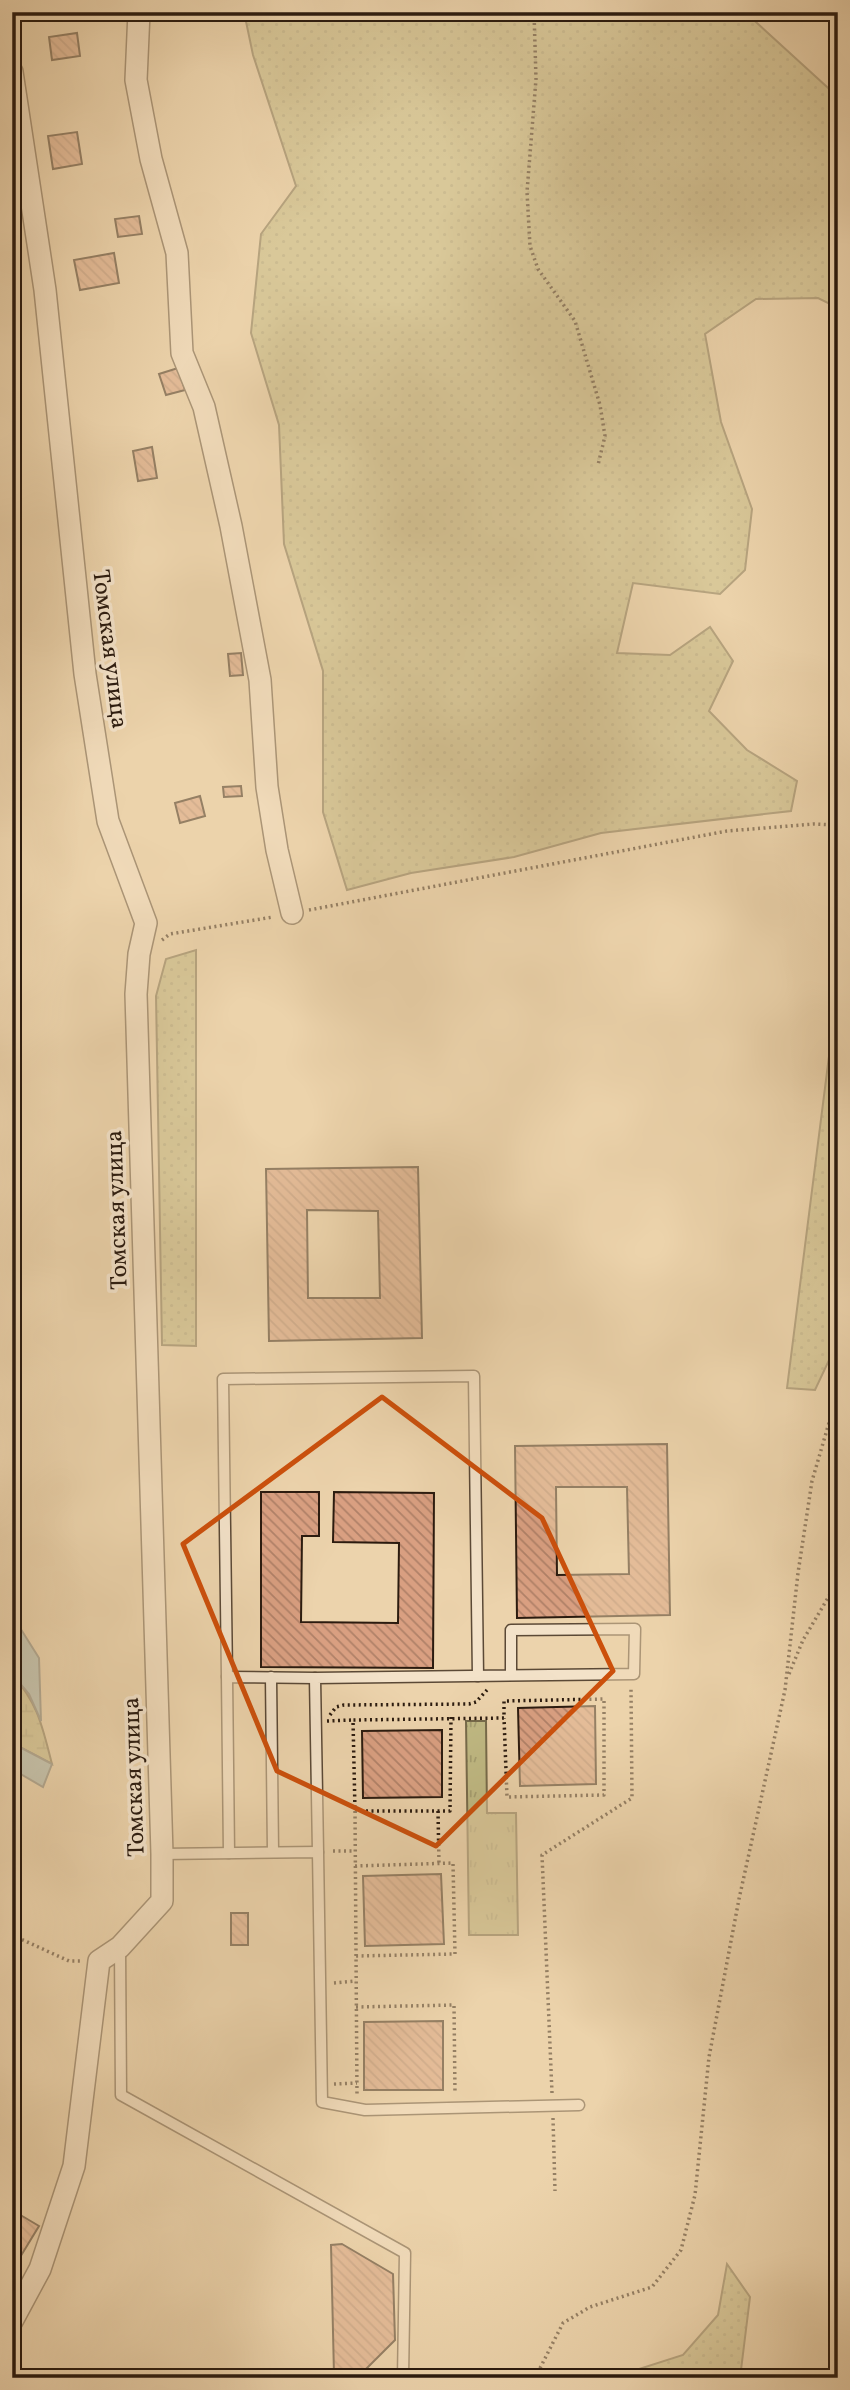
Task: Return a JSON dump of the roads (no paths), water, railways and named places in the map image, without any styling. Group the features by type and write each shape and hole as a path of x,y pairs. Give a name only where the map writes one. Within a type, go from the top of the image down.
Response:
{"street":[{"path":"139,12 136,80 151,159 177,253 182,353 204,407 231,526 260,680 267,787 277,850 292,914"},
{"name":"Томская улица","path":"12,72 45,290 85,674 108,821 146,923 139,954 136,994 162,1854 162,1901 120,1947 99,1961 74,2166 40,2269 12,2321"}],"lane":[{"path":"229,1853 223,1379 474,1376 478,1676"},
{"path":"227,1677 315,1678 634,1674 635,1629 511,1630 511,1675"},
{"path":"271,1677 273,1852"},
{"path":"315,1678 322,2102 365,2110 579,2105"},
{"path":"162,1854 318,1852"},
{"path":"120,1947 121,2095 404,2253 403,2378"}],"water":[{"path":"12,1615 39,1658 41,1721 29,1694 12,1674"},
{"path":"12,1743 52,1764 43,1787 12,1769"}]}
